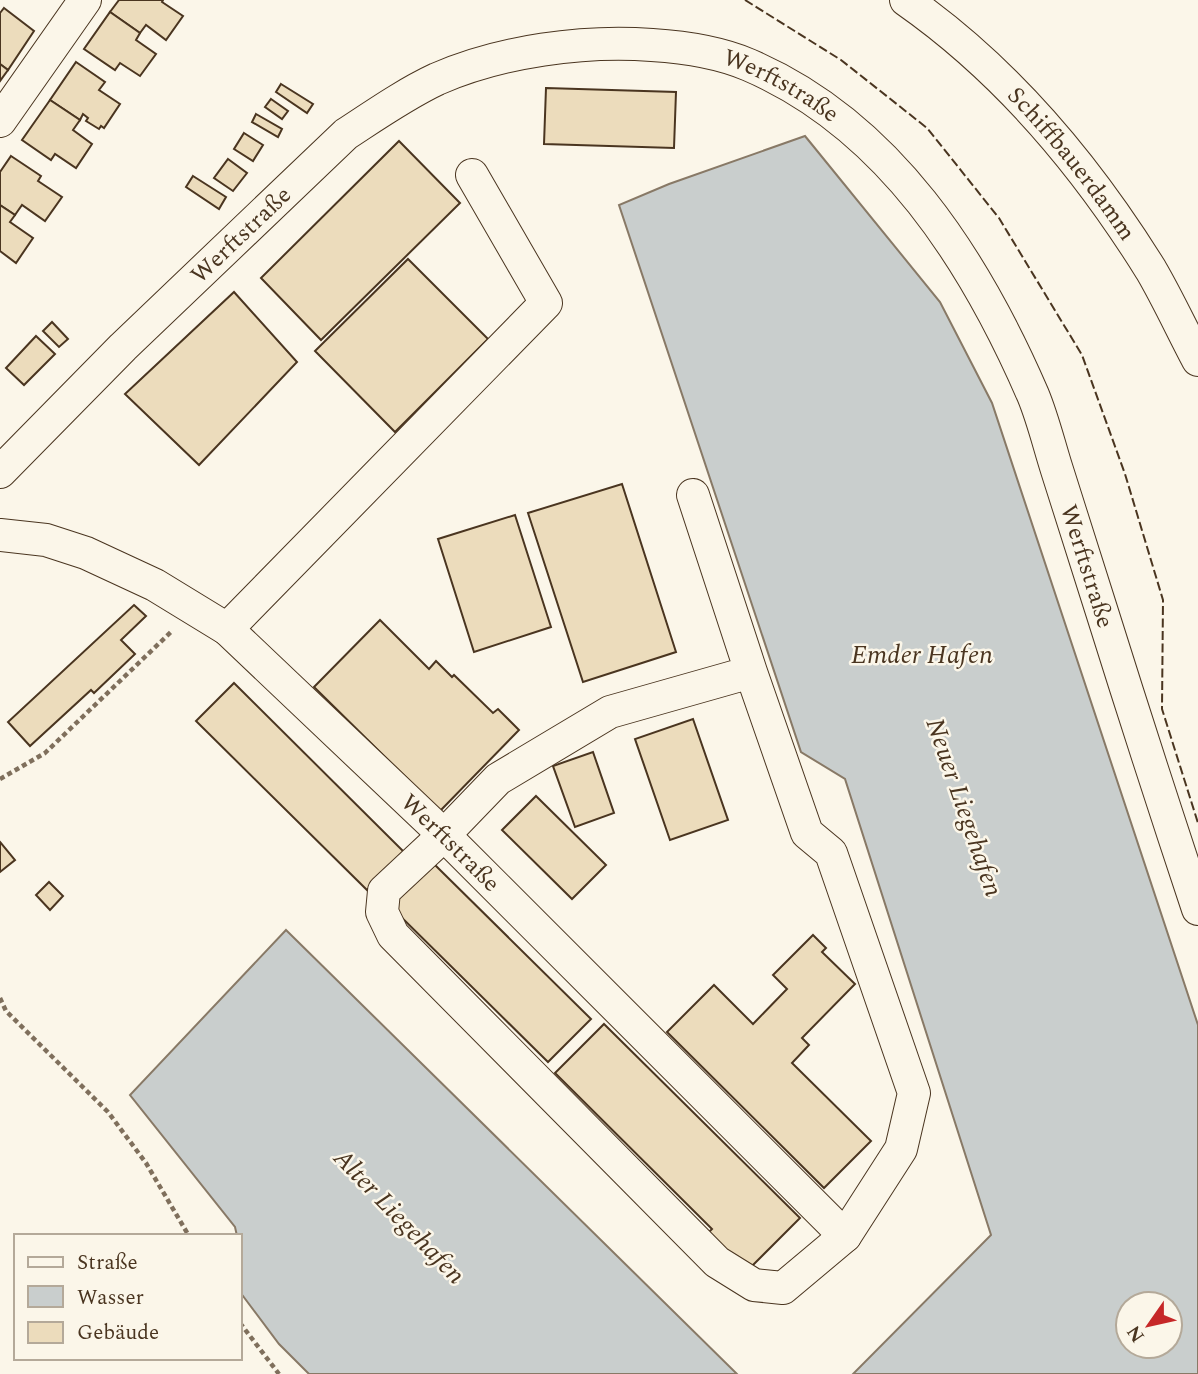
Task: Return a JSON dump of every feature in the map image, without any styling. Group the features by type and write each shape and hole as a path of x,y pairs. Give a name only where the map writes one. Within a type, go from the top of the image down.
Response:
{"street":[{"path":"0,121 85,0"},
{"name":"Schiffbauerdamm","path":"906,0 952,34 1001,80 1079,165 1152,273 1198,360"},
{"name":"Werftstraße","path":"0,472 123,347 346,134 388,106 436,80 494,58 609,44 670,46 746,63 787,83 825,107 875,150 920,199 957,249 992,309 1035,399 1143,744 1198,909"},
{"path":"227,629 546,303 472,174"},
{"path":"693,495 807,833 831,853 914,1093 901,1149 845,1236 783,1288 754,1285 717,1262 393,935 382,912 384,891 444,835 498,779 610,712 751,672"},
{"name":"Werftstraße","path":"0,535 46,540 86,554 155,585 227,629 444,835 845,1236"}],"path":[{"path":"0,779 52,747 194,609"},
{"path":"0,998 6,1011 108,1112 146,1163 188,1234"},
{"path":"242,1326 279,1374"}],"water":[{"name":"Emder Hafen","path":"805,136 940,302 992,403 1198,1025 1198,1374 853,1374 991,1235 845,779 801,752 619,205 669,184"},
{"name":"Alter Liegehafen","path":"286,930 737,1374 309,1374 279,1344 242,1295 242,1234 237,1234 235,1227 130,1095"}],"building":[{"path":"119,0 163,0 162,2 183,16 166,40 146,25 140,33 110,12"},
{"path":"4,8 34,31 8,70 0,64 0,13"},
{"path":"110,12 140,33 136,40 156,54 140,76 120,63 115,70 84,49"},
{"path":"76,62 105,82 99,90 120,104 104,128 101,126 99,129 86,121 88,118 83,114 80,120 50,100"},
{"path":"0,64 8,70 0,81"},
{"path":"281,84 313,104 307,113 276,92"},
{"path":"546,88 676,92 674,148 544,144"},
{"path":"271,99 288,111 282,119 265,107"},
{"path":"50,100 80,120 73,130 92,144 76,168 55,154 51,160 22,140"},
{"path":"256,114 282,129 278,137 252,122"},
{"path":"244,133 263,145 253,161 234,149"},
{"path":"399,141 460,203 321,340 261,278"},
{"path":"11,156 41,176 38,181 62,197 45,221 22,205 15,215 0,205 0,172"},
{"path":"228,159 247,173 233,191 214,178"},
{"path":"193,176 226,197 219,209 186,187"},
{"path":"0,205 15,215 10,222 33,238 16,263 0,251"},
{"path":"408,259 488,339 395,432 315,351"},
{"path":"234,292 297,362 199,465 125,394"},
{"path":"52,322 68,339 59,347 43,331"},
{"path":"36,336 55,354 24,385 6,368"},
{"path":"622,484 676,652 583,682 528,513"},
{"path":"515,515 551,627 474,652 438,539"},
{"path":"134,605 146,616 121,640 135,654 94,693 91,690 30,746 8,722"},
{"path":"380,620 429,669 436,661 493,713 498,709 519,730 440,811 314,687"},
{"path":"234,683 404,852 367,890 196,721"},
{"path":"693,719 728,820 670,840 635,739"},
{"path":"593,752 614,813 575,827 553,766"},
{"path":"536,796 606,865 572,899 502,830"},
{"path":"0,842 15,860 0,872"},
{"path":"433,863 591,1019 548,1062 390,906"},
{"path":"49,882 63,896 50,910 36,895"},
{"path":"813,935 826,948 822,952 855,984 802,1038 809,1045 792,1063 871,1141 824,1188 667,1032 714,985 753,1024 787,989 773,975"},
{"path":"604,1024 800,1218 747,1271 708,1233 712,1229 555,1073"}],"fence":[{"path":"745,0 841,60 927,128 999,218 1082,355 1125,474 1163,600 1162,709 1198,823"}],"water label":[{"name":"Neuer Liegehafen","path":"965,807"}]}
